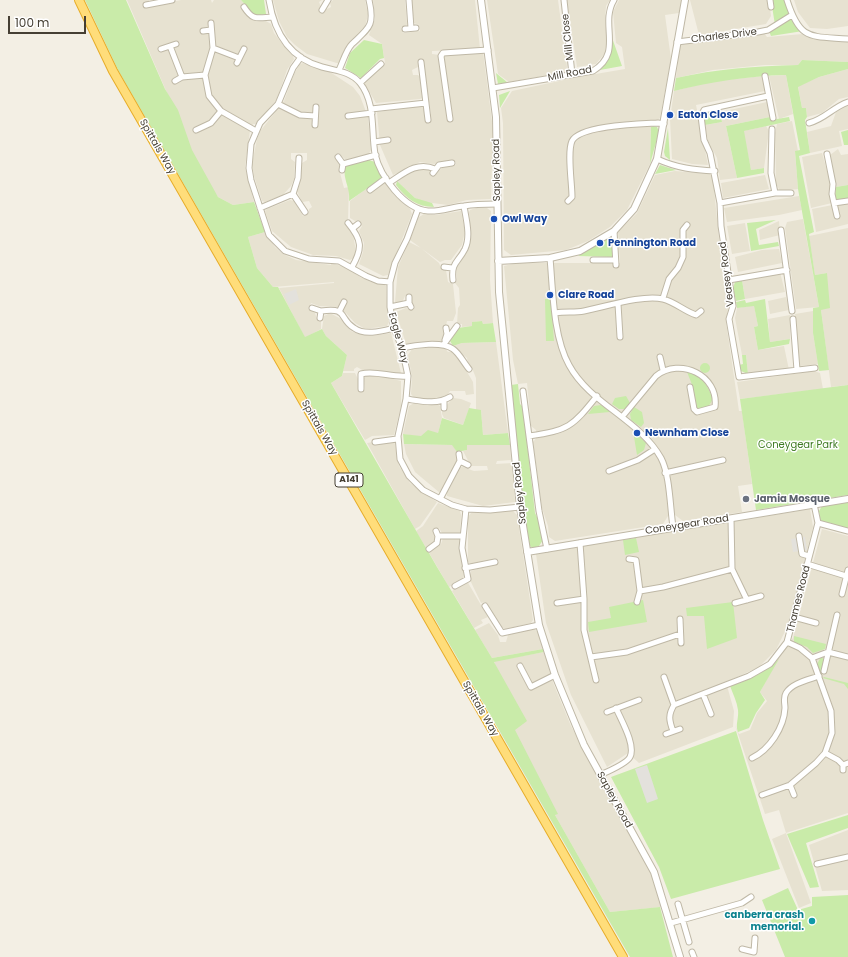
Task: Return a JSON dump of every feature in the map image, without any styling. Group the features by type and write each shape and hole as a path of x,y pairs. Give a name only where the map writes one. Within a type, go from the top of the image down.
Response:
{"highway":[{"name":"Spittals Way","path":"78,0 113,71 623,957"}],"street":[{"path":"146,5 172,0"},
{"path":"269,0 272,17 278,31 288,47 301,57 321,67 339,70 352,76 360,83 371,111 376,155 388,181 406,202 418,209 438,211 464,206 498,204"},
{"path":"322,10 328,0"},
{"path":"339,70 349,48 365,34 370,25 369,0"},
{"path":"405,29 414,28 409,0"},
{"name":"Sapley Road","path":"482,0 496,117 500,304 520,507 539,625 555,675 584,745 654,872 671,923 680,957"},
{"name":"Mill Close","path":"564,0 572,74"},
{"name":"Mill Road","path":"493,88 593,71 606,60 610,49 608,19 609,8 614,0"},
{"path":"498,261 550,258 580,251 614,231 634,209 657,159 677,42 686,0"},
{"path":"770,0 771,7"},
{"path":"787,0 797,25 810,36 848,38"},
{"path":"244,7 249,15 255,18 272,17"},
{"name":"Charles Drive","path":"677,42 768,30 792,15"},
{"path":"211,23 213,48 205,75 209,96 221,111 256,131"},
{"path":"203,31 211,30"},
{"path":"161,49 176,44"},
{"path":"170,46 182,77"},
{"path":"213,48 238,60 244,49"},
{"path":"450,119 441,56 442,53 488,50"},
{"path":"301,57 293,68 278,104 260,123 251,144 249,168 251,180 270,235 285,251 309,259 340,261 366,276 378,281 390,282"},
{"path":"421,62 428,120"},
{"path":"360,83 381,64"},
{"path":"175,81 182,77 205,75"},
{"path":"765,76 773,118"},
{"name":"Veasey Road","path":"768,96 704,110 701,116 704,140 710,153 720,203 721,226 733,306 729,319 738,377 797,370"},
{"path":"809,123 825,117 837,106 848,102"},
{"path":"348,116 426,103"},
{"path":"278,104 300,118 315,116"},
{"path":"315,125 316,107"},
{"path":"196,130 211,123 221,111"},
{"path":"568,201 572,197 570,150 572,140 576,137 602,128 658,123 664,124"},
{"path":"772,129 771,173 775,193"},
{"path":"374,142 388,140"},
{"path":"827,154 833,184 832,194 837,216"},
{"path":"343,164 376,155"},
{"path":"260,208 293,194 298,178 299,157"},
{"path":"338,157 343,164 342,170"},
{"path":"657,159 673,166 687,169 714,171"},
{"path":"370,190 415,166 428,166 434,171 439,166 452,163"},
{"path":"720,203 775,193 791,193"},
{"path":"293,194 305,209"},
{"path":"834,203 848,200"},
{"path":"453,280 452,268 465,249 468,233 464,206"},
{"name":"Eagle Way","path":"418,209 407,239 395,263 390,282 390,307 394,328 402,348 408,376 406,399 397,439 400,458 409,476 423,490 440,499 466,509 490,510 520,507"},
{"path":"348,223 357,234 360,245 358,256 352,267"},
{"path":"353,228 358,224"},
{"path":"662,298 669,279 678,268 682,257 683,230 687,225"},
{"path":"781,230 792,311"},
{"path":"593,260 615,262 614,231"},
{"path":"550,258 559,343 569,366 583,384 639,430 655,449 661,459 665,473 674,527"},
{"path":"444,267 452,268"},
{"path":"729,280 787,270"},
{"name":"Eagle Way","path":"390,307 410,305 409,296"},
{"path":"556,313 565,311 581,311 642,298 662,298 687,312 696,315 702,311"},
{"path":"339,312 344,302"},
{"path":"618,304 620,337"},
{"path":"312,308 320,311 332,310 339,312 354,329 376,332 394,328"},
{"path":"320,311 320,318"},
{"path":"793,319 797,370 815,368"},
{"path":"444,344 457,326"},
{"path":"444,344 447,334 446,328"},
{"path":"402,348 414,345 444,344 454,349 469,369"},
{"path":"660,358 663,370"},
{"path":"622,417 656,376 663,370 684,369 698,372 704,376 711,387 716,401 715,407 710,410 697,412 694,409 690,387"},
{"path":"361,389 361,374 368,372 392,376 408,376"},
{"name":"Sapley Road","path":"524,391 539,511 547,549"},
{"path":"529,436 559,431 577,420 597,396"},
{"path":"406,399 429,402 444,401 450,397"},
{"path":"444,401 444,408"},
{"path":"377,442 397,439"},
{"path":"609,471 638,460 655,449"},
{"path":"440,499 460,461 459,454"},
{"path":"665,473 723,460"},
{"path":"460,461 468,465"},
{"name":"Coneygear Road","path":"527,552 814,504 848,500"},
{"name":"Thames Road","path":"674,705 749,676 770,664 787,642 818,523 814,504"},
{"path":"455,586 468,579 465,568 462,536 466,509"},
{"path":"731,519 732,568 747,600"},
{"path":"818,523 848,531"},
{"path":"429,549 437,543 437,534 462,536"},
{"path":"799,536 802,554 809,556"},
{"path":"580,543 584,599 584,630 596,680"},
{"path":"629,559 636,560 640,591 637,602"},
{"path":"465,568 496,562"},
{"path":"807,564 846,576"},
{"path":"640,591 663,587 732,568"},
{"path":"842,594 848,570"},
{"path":"735,603 761,596"},
{"path":"557,602 584,599"},
{"path":"484,606 502,636 539,625"},
{"path":"824,671 837,615"},
{"path":"794,617 816,623"},
{"path":"680,619 681,643"},
{"path":"591,657 627,652 680,634"},
{"path":"762,795 790,785 825,753 832,733 831,711 812,658 800,648 787,642"},
{"path":"812,658 828,652 848,657"},
{"path":"520,666 531,687 555,675"},
{"path":"752,758 762,753 778,732 783,719 785,709 784,697 787,692 794,685 819,676"},
{"path":"664,677 674,705 670,712 669,721 674,731"},
{"path":"703,694 711,714"},
{"path":"607,712 639,700"},
{"path":"600,775 626,761 630,757 632,745 616,708"},
{"path":"666,734 680,729"},
{"path":"825,753 838,760 845,766"},
{"path":"790,785 794,795"},
{"path":"817,864 848,857"},
{"path":"671,923 742,903 751,897"},
{"path":"678,904 689,942"},
{"path":"742,949 755,954 756,938"}],"shaded area":[{"path":"127,0 149,0 149,7 181,0 211,0 212,3 214,0 241,0 245,5 242,7 246,15 251,19 266,21 271,24 274,33 293,56 294,59 287,70 277,99 256,124 253,124 250,131 245,167 254,202 233,205 218,197 193,162 167,93"},
{"path":"273,0 322,0 319,2 321,7 327,9 331,7 330,3 333,0 365,0 368,14 363,31 350,41 345,49 340,64 307,54 295,45 287,37 279,21"},
{"path":"373,0 405,0 407,24 406,27 401,27 403,33 420,31 419,25 414,23 411,0 475,0 480,49 432,51 432,54 440,55 452,120 444,55 483,52 493,129 491,199 467,200 448,205 424,202 415,198 398,182 399,179 415,169 429,168 431,174 434,175 442,168 456,165 456,162 434,164 420,162 393,175 380,145 377,112 421,106 424,108 425,114 431,114 423,62 418,62 418,67 412,70 413,75 418,75 421,78 422,98 420,99 376,103 363,81 385,63 382,44 369,35 375,19"},
{"path":"487,0 558,0 567,67 566,72 509,82 498,74"},
{"path":"567,0 610,0 606,6 605,20 607,40 605,53 596,64 577,67"},
{"path":"619,0 682,0 679,13 665,15 671,59 660,118 651,127 650,164 627,210 610,227 588,241 566,250 511,255 504,250 503,123 501,108 512,91 625,69 622,47 616,43 613,12"},
{"path":"690,0 769,0 771,16 766,24 699,35"},
{"path":"794,0 848,0 848,26 827,29 810,28 798,12"},
{"path":"764,33 767,37 803,34 816,38 848,40 848,62 802,60 798,65 765,65 713,70 676,78 680,45"},
{"path":"303,63 330,72 353,87 360,96 368,117 371,150 368,155 346,160 338,153 335,157 340,163 339,169 344,188 349,187 348,219 344,222 353,235 356,251 354,258 350,260 336,256 313,255 291,247 272,231 265,211 267,209 290,200 294,201 303,216 309,213 309,209 312,207 309,201 302,202 297,191 302,163 307,160 307,153 291,153 291,159 295,162 294,179 291,186 282,196 265,202 262,201 254,176 252,164 257,139 261,130 284,101 294,74 300,64"},
{"path":"848,69 848,97 839,99 822,113 807,117 806,108 802,108 798,86 819,77"},
{"path":"786,75 793,114 779,119 769,76"},
{"path":"763,76 765,91 696,105 708,165 692,164 672,159 670,119 674,91 713,81"},
{"path":"767,102 770,117 726,126 737,178 720,180 717,158 708,141 705,125 722,122 720,112"},
{"path":"848,105 848,129 839,131 842,146 810,153 807,132 831,126 836,112"},
{"path":"792,121 798,151 795,152 798,189 780,191 776,184 775,133 777,124"},
{"path":"766,126 769,131 764,168 751,170 743,131"},
{"path":"838,149 841,155 848,154 848,185 836,187 830,155"},
{"path":"822,153 831,185 832,203 811,208 802,157"},
{"path":"675,171 710,174 713,179 723,278 728,308 726,322 739,411 742,411 752,484 738,486 742,512 683,521 675,515 668,516 663,524 555,541 549,537 548,526 542,508 533,442 537,437 536,430 531,426 527,383 518,384 513,360 504,266 516,263 620,263 618,232 637,213 655,175"},
{"path":"765,175 769,189 723,198 721,183"},
{"path":"384,181 394,195 410,209 412,214 388,275 383,276 359,264 364,243 359,231 362,226 358,220 355,221 350,218 350,201 367,188 370,192"},
{"path":"799,196 802,210 779,215 727,222 724,208"},
{"path":"848,202 848,224 816,232 812,209"},
{"path":"476,208 487,208 491,211 490,280 493,323 483,324 482,321 473,322 472,326 462,327 462,324 457,324 458,308 460,305 459,288 455,283 457,281 456,265 469,246 471,234 469,212 470,210"},
{"path":"461,211 465,231 462,245 451,260 440,262 410,240 419,217 424,214 436,215"},
{"path":"803,219 819,307 796,309 785,228 787,222"},
{"path":"779,221 780,235 760,240 759,230"},
{"path":"745,223 750,251 732,254 727,226"},
{"path":"848,228 848,385 831,387 821,310 827,273 815,275 809,236"},
{"path":"265,232 275,247 283,254 296,260 331,265 331,263 348,268 360,277 371,282 382,283 386,286 389,322 387,326 365,329 355,323 346,313 337,307 319,306 311,303 308,309 315,313 317,319 321,320 321,329 305,338 279,288 334,282 273,287 257,268 248,237"},
{"path":"409,242 421,248 439,263 441,268 446,270 448,282 453,284 456,313 453,321 447,321 443,340 436,343 406,344 396,312 406,308 413,310 415,307 409,294 405,296 402,303 395,302 398,267"},
{"path":"779,249 782,263 738,272 735,257 762,250"},
{"path":"780,272 785,292 745,299 742,280"},
{"path":"296,289 299,300 289,305 284,294"},
{"path":"786,297 789,310 770,314 768,301"},
{"path":"754,305 758,326 754,327 758,350 784,346 789,370 748,374 746,355 742,355 735,318 737,308"},
{"path":"813,311 813,333 818,364 799,366 795,314"},
{"path":"330,313 343,320 351,331 356,333 372,336 391,333 401,373 398,375 391,375 372,370 364,371 357,367 354,371 343,371 347,355 326,336 322,329 324,316"},
{"path":"790,315 790,339 770,342 768,319"},
{"path":"496,342 508,433 483,435 481,410 476,410 476,378 472,368 469,368 467,358 453,346 462,343"},
{"path":"444,347 448,352 453,351 457,355 473,382 474,394 466,395 465,391 450,391 447,396 431,400 415,399 411,394 412,377 408,355 412,349 415,348"},
{"path":"814,371 820,373 823,389 740,399 737,382"},
{"path":"343,373 355,373 359,381 359,391 362,392 365,389 364,378 367,375 372,374 401,381 401,406 394,435 372,436 365,440 331,383 342,376"},
{"path":"453,398 471,403 463,425 444,418 442,414 442,411 446,410 447,405"},
{"path":"414,403 437,404 440,406 442,418 438,433 421,437 403,434 409,406"},
{"path":"394,440 399,466 410,483 437,502 420,526 415,529 367,443 373,442 376,445 380,444 380,442"},
{"path":"404,444 453,445 457,452 458,461 440,493 415,472 406,454"},
{"path":"467,445 510,445 511,460 497,461 496,464 512,463 515,502 483,506 447,496 447,492 460,467 474,471 488,470 487,466 471,466 463,451 467,450"},
{"path":"438,503 460,511 460,535 443,535 439,528 434,530 437,537 435,542 426,548 416,531 423,526"},
{"path":"810,509 813,527 788,625 776,650 759,667 726,682 734,711 733,727 639,763 628,753 607,767 571,695 546,623 536,554"},
{"path":"513,511 517,515 533,620 531,623 505,629 501,627 485,602 481,603 470,580 471,571 499,562 498,559 485,564 471,564 468,562 468,517 471,513"},
{"path":"822,529 848,536 848,813 786,833 779,810 765,814 735,725 739,734 750,730 757,713 767,701 760,692 781,653 793,638"},
{"path":"805,537 807,550 793,552 791,539"},
{"path":"443,538 460,538 464,579 449,587 428,551 441,544"},
{"path":"467,581 488,617 481,620 483,623 474,628 452,591"},
{"path":"489,623 498,635 500,642 506,642 508,635 534,629 538,632 543,649 492,658 475,630"},
{"path":"544,652 554,685 571,726 650,868 662,907 610,912 509,734 494,661"},
{"path":"647,765 658,799 647,803 635,769"},
{"path":"848,830 848,890 822,891 809,845"},
{"path":"786,833 811,903 799,908 772,839"}],"green space":[{"path":"85,0 126,0 165,89 178,110 192,150 218,197 233,205 254,202 265,232 248,237 257,268 273,287 278,287 305,337 322,329 326,336 347,355 342,376 331,383 437,567 492,658 543,649 544,652 494,662 527,721 515,730 558,814 555,815 610,912 660,907 673,957 630,957 118,70"},
{"path":"241,0 264,0 266,14 255,16"},
{"path":"771,0 786,0 790,14 775,25"},
{"path":"792,17 803,31 771,36 769,31"},
{"path":"610,32 622,66 600,70 610,57 612,44"},
{"path":"364,40 382,44 384,58 380,59 361,78 345,68 350,53"},
{"path":"802,60 848,62 848,69 819,77 798,87 802,108 806,108 807,117 805,120 810,153 799,156 814,232 809,234 815,275 827,273 830,308 821,310 829,370 819,371 813,333 813,308 819,307 798,189 795,151 800,150 786,75 729,80 674,91 676,78 736,68 798,65"},
{"path":"496,73 508,83 498,84"},
{"path":"510,91 500,108 499,95"},
{"path":"710,111 711,114 720,112 722,122 705,125 705,113"},
{"path":"770,117 771,120 789,117 790,121 744,131 751,170 764,168 764,173 737,178 726,126"},
{"path":"651,127 657,127 659,132 650,164"},
{"path":"668,128 670,160 665,156 664,152"},
{"path":"848,130 848,145 844,145 841,132"},
{"path":"369,160 375,162 382,178 349,201 349,191 345,178 346,166"},
{"path":"660,165 676,170 655,174"},
{"path":"397,181 415,198 432,203 434,207 428,207 412,201 396,185"},
{"path":"848,185 848,198 840,200 836,199 836,187"},
{"path":"776,220 756,229 759,245 778,242 779,246 751,251 747,223"},
{"path":"612,236 614,257 578,256"},
{"path":"742,280 745,299 736,301 733,288 735,282"},
{"path":"545,299 551,299 554,341 546,341"},
{"path":"765,299 770,342 790,339 789,344 758,350 754,327 758,326 754,306 737,308 736,302 745,300 746,303"},
{"path":"482,321 483,324 493,323 496,342 462,343 453,346 450,341 458,328 472,326 472,322"},
{"path":"742,355 746,355 748,374 741,371 739,365 743,364"},
{"path":"703,363 707,363 709,364 709,372 703,373 700,370 700,366"},
{"path":"687,372 700,378 709,389 713,399 707,409 697,408 693,387"},
{"path":"518,384 520,404 523,407 535,513 541,525 543,540 539,546 533,548 528,545 511,385"},
{"name":"Coneygear Park","path":"848,385 848,495 756,510 740,399"},
{"path":"626,396 630,403 625,409 619,409 612,404 615,398"},
{"path":"601,405 610,412 588,414 594,406"},
{"path":"634,407 642,412 644,423 641,427 631,420 630,414"},
{"path":"469,408 481,410 483,435 508,433 510,445 467,445 467,450 457,452 452,445 404,444 403,434 421,436 428,430 438,433 442,418 463,425"},
{"path":"633,431 646,443 644,450 637,455"},
{"path":"848,502 848,529 820,522 819,511 822,506"},
{"path":"636,538 639,552 625,555 623,540"},
{"path":"643,600 647,622 589,632 588,622 611,618 609,607"},
{"path":"733,602 737,638 707,649 704,616 687,616 686,608"},
{"path":"794,636 826,644 825,649 813,653 807,647 794,642"},
{"path":"821,657 825,660 821,674 817,664"},
{"path":"779,659 760,692 765,700 756,713 749,728 738,732 737,707 730,686 762,672"},
{"path":"823,678 848,683 848,689 844,684"},
{"path":"736,731 763,820 780,869 671,899 659,867 611,777"},
{"path":"848,815 848,828 806,843 819,887 810,888 787,834"},
{"path":"788,888 798,910 812,906 812,897 848,895 848,957 785,957 762,900"}],"place":[{"name":"Eaton Close","path":"670,115"},
{"name":"Owl Way","path":"494,219"},
{"name":"Pennington Road","path":"600,243"},
{"name":"Clare Road","path":"550,295"},
{"name":"Newnham Close","path":"637,433"},
{"name":"Jamia Mosque","path":"746,499"},
{"name":"canberra crash memorial.","path":"812,921"}]}
